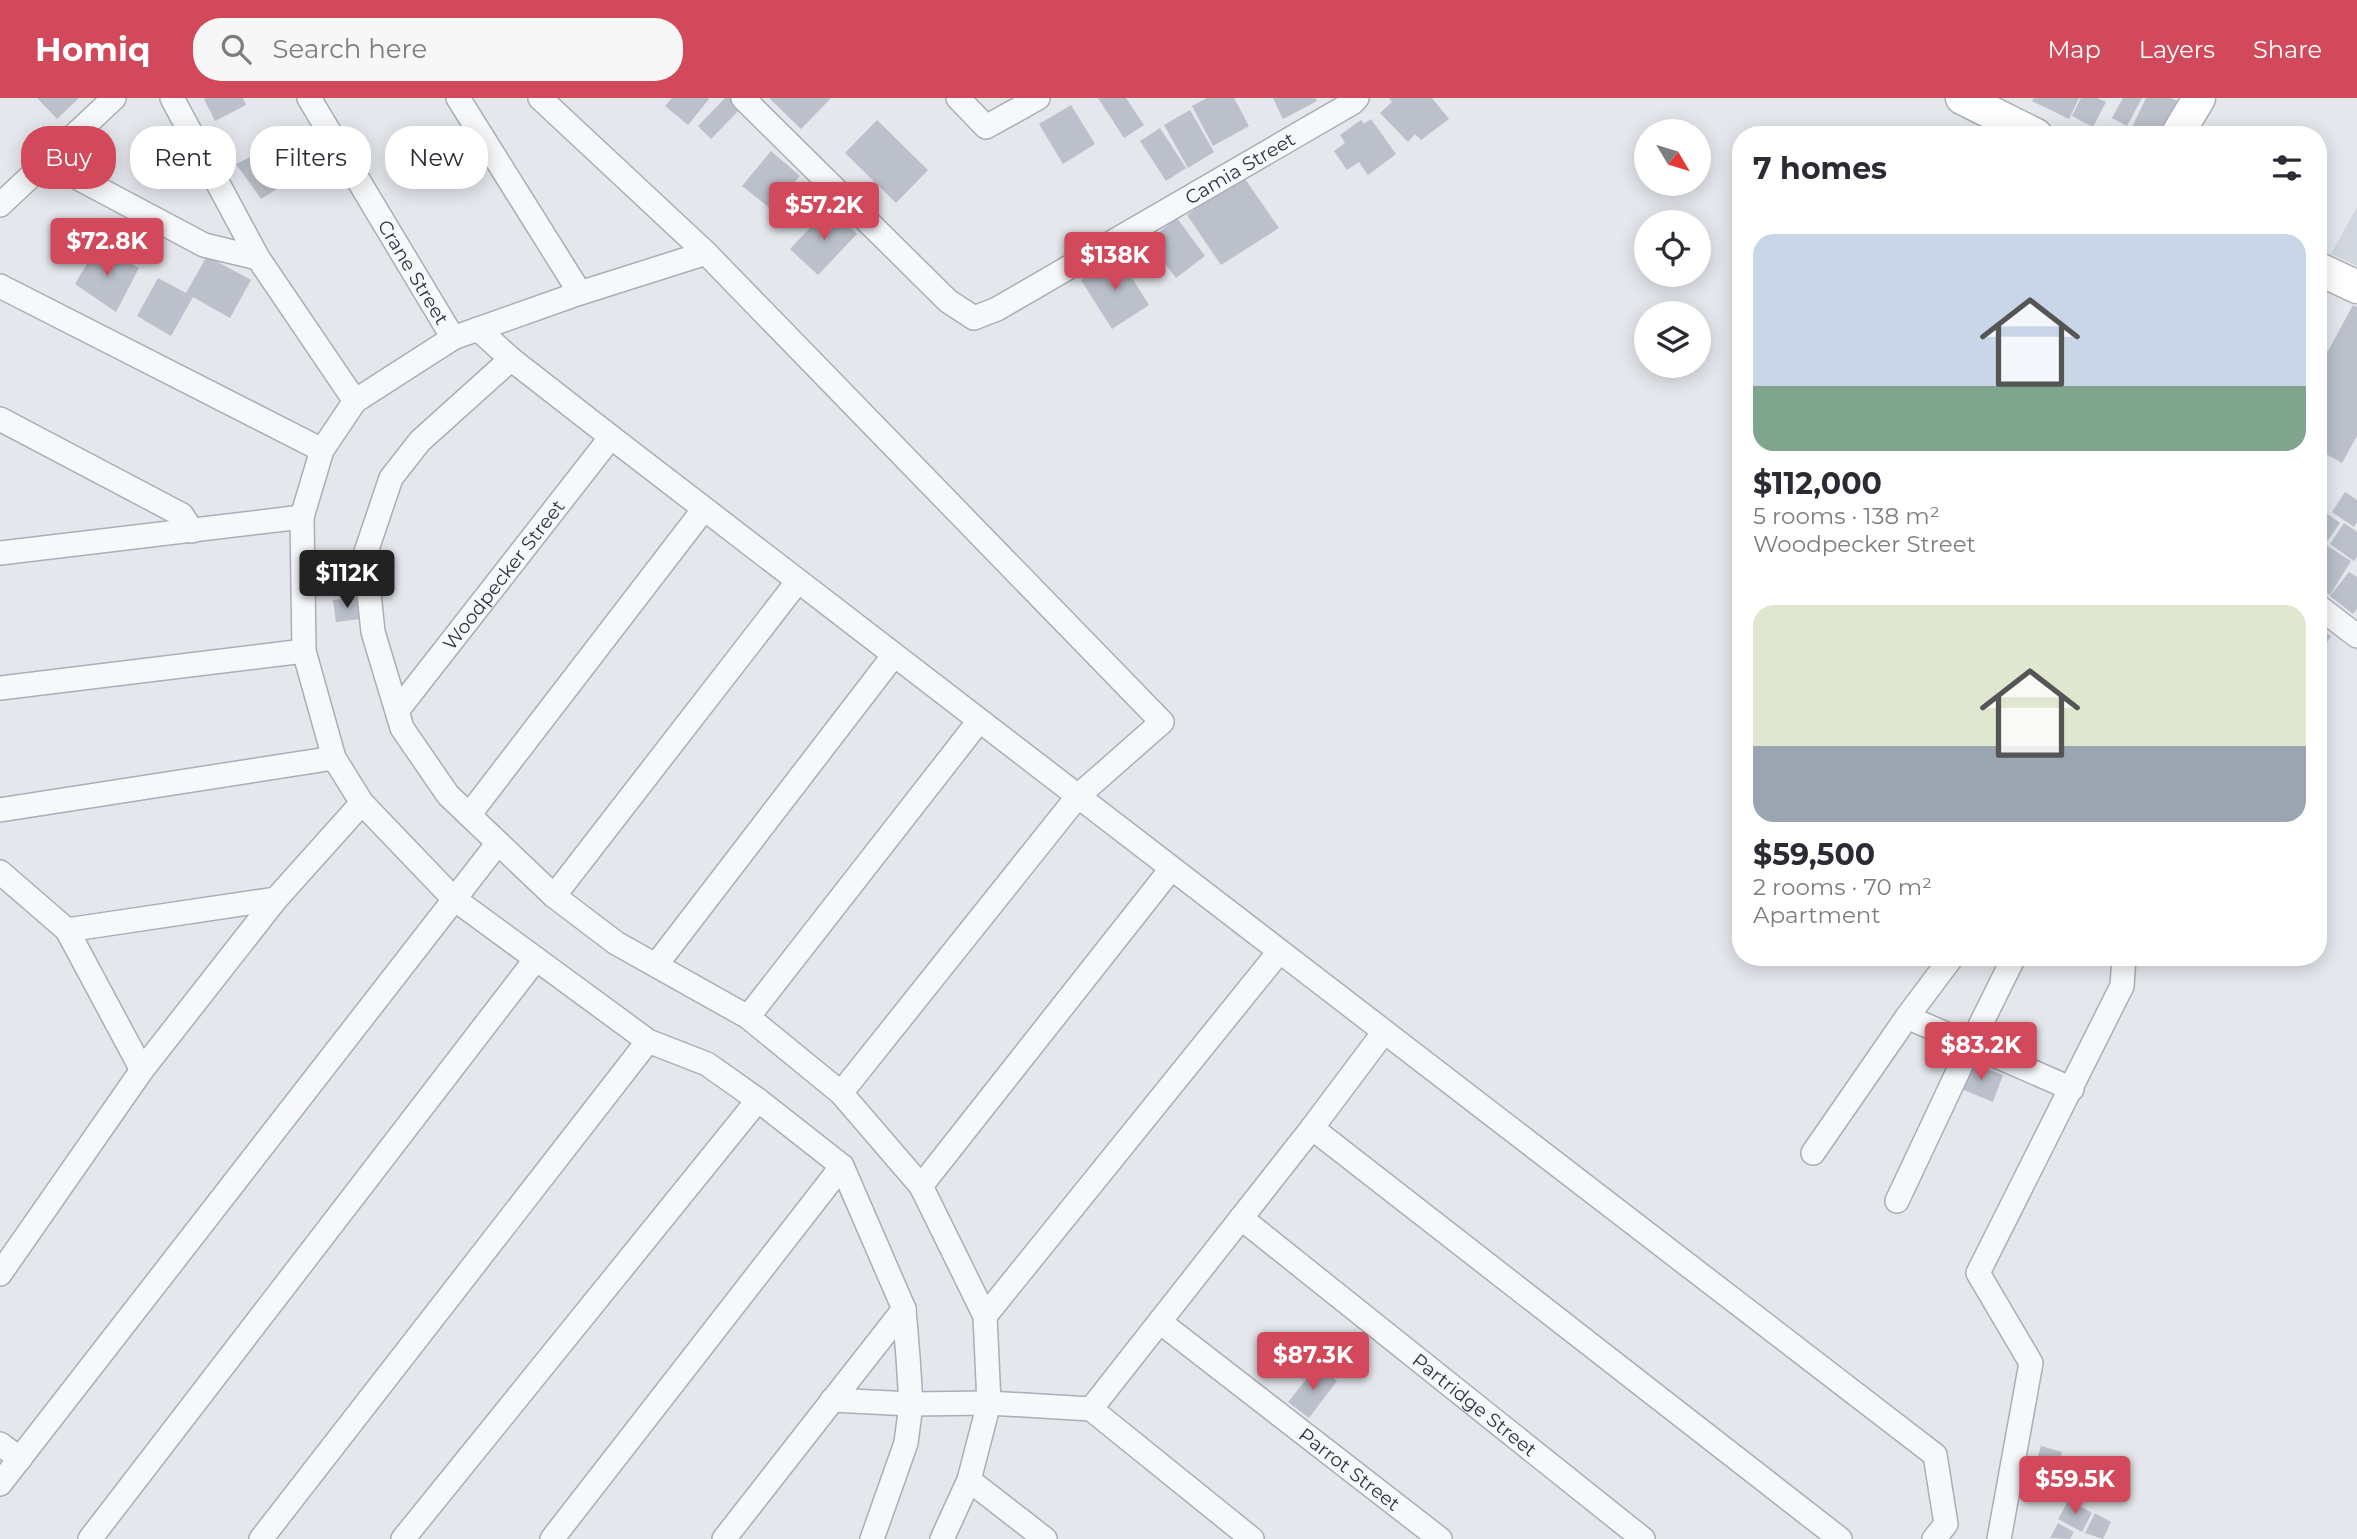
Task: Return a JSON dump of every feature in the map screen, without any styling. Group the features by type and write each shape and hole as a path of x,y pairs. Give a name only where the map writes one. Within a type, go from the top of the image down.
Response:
{"main road":[{"path":"1962,98 2005,107 2026,126"},
{"path":"2182,126 2199,98"},
{"path":"2327,274 2357,287"}],"street":[{"path":"85,126 114,98"},
{"path":"172,98 258,258 355,401"},
{"name":"Crane Street","path":"309,98 453,338"},
{"path":"458,98 580,293"},
{"path":"540,98 706,253 1162,722 1078,796 841,1093"},
{"name":"Camia Street","path":"743,98 948,301 974,318 1009,302 1357,98"},
{"path":"958,98 986,127 1038,98"},
{"path":"0,205 21,186"},
{"path":"99,189 204,245 258,258"},
{"path":"706,253 580,293 453,338 355,401 322,450 302,517 304,651 334,758 362,803 453,898 648,1041 707,1064 842,1166 904,1309 911,1404 906,1443 872,1539"},
{"path":"0,286 322,450"},
{"path":"478,328 512,359 704,509 1935,1455 1946,1524 1934,1539"},
{"path":"512,359 420,441 391,478 365,555 373,632 402,728 448,795 554,896 616,943 748,1017 841,1093 921,1186 985,1316 989,1403 969,1480 942,1539"},
{"path":"0,419 182,515 192,531"},
{"name":"Woodpecker Street","path":"397,711 611,437"},
{"path":"469,815 704,509"},
{"path":"0,553 302,517"},
{"path":"554,896 798,581"},
{"path":"2327,613 2357,636"},
{"path":"0,688 304,651"},
{"path":"656,965 894,655"},
{"path":"748,1017 979,721"},
{"path":"0,810 334,758"},
{"path":"0,1274 142,1070 276,899 362,803"},
{"path":"0,1484 498,843"},
{"path":"921,1186 1171,869"},
{"path":"0,872 67,930 142,1070"},
{"path":"67,930 276,899"},
{"path":"985,1316 1279,952"},
{"path":"90,1539 536,959"},
{"path":"1813,1153 1945,966"},
{"path":"1897,1201 2010,966"},
{"path":"1999,1539 2031,1363 1978,1272 2122,986 2123,966"},
{"path":"1907,1017 2072,1089"},
{"path":"1091,1409 1384,1032"},
{"path":"261,1539 648,1041"},
{"path":"403,1539 758,1100"},
{"path":"1312,1128 1840,1539"},
{"path":"552,1539 842,1166"},
{"name":"Partridge Street","path":"1241,1218 1643,1539"},
{"path":"724,1539 904,1309"},
{"name":"Parrot Street","path":"1160,1322 1440,1539"},
{"path":"832,1400 911,1404 989,1403 1091,1409 1252,1539"},
{"path":"0,1444 20,1460"},
{"path":"969,1480 1045,1539"}],"shaded area":[{"path":"2357,207 2357,266 2331,254"}],"building":[{"path":"37,98 79,98 57,119"},
{"path":"243,98 246,105 215,121 204,99"},
{"path":"672,98 709,99 688,125 665,106"},
{"path":"725,98 733,98 742,107 711,139 698,126"},
{"path":"769,98 831,98 801,129"},
{"path":"1098,98 1126,98 1144,125 1124,138"},
{"path":"1207,98 1234,98 1249,126 1213,146 1192,106"},
{"path":"1273,98 1315,98 1317,101 1283,119"},
{"path":"1389,98 1432,98 1449,119 1421,140 1415,134 1408,142 1380,113 1392,102"},
{"path":"2034,98 2079,98 2069,119 2032,101"},
{"path":"2081,98 2097,98 2106,102 2094,126 2072,116"},
{"path":"2123,98 2142,98 2127,126 2112,118"},
{"path":"2146,98 2171,98 2177,101 2164,126 2132,126"},
{"path":"1071,105 1095,144 1063,164 1039,124"},
{"path":"1190,110 1214,152 1188,168 1164,125"},
{"path":"1371,119 1396,154 1368,175 1359,162 1347,170 1334,151 1345,143 1340,135 1361,120 1364,124"},
{"path":"877,120 928,170 896,203 845,153"},
{"path":"1160,128 1186,168 1166,181 1140,141"},
{"path":"771,151 800,176 772,210 742,186"},
{"path":"250,157 250,184 236,164"},
{"path":"1243,176 1279,228 1221,265 1187,215"},
{"path":"254,189 277,189 261,199"},
{"path":"829,208 857,234 818,275 790,249"},
{"path":"1177,218 1205,256 1176,278 1148,241"},
{"path":"98,245 139,268 116,312 75,284"},
{"path":"207,256 251,280 230,318 193,297 171,336 137,316 158,278 186,293"},
{"path":"1118,256 1149,305 1112,329 1081,280"},
{"path":"2353,305 2357,307 2357,436 2342,463 2327,455 2328,351"},
{"path":"2345,492 2357,500 2357,522 2354,527 2332,512"},
{"path":"2327,514 2340,523 2327,542"},
{"path":"2344,523 2357,532 2357,557 2354,561 2330,544"},
{"path":"2327,546 2351,561 2330,595 2327,593"},
{"path":"2349,572 2357,577 2357,609 2353,614 2330,596"},
{"path":"358,597 361,619 336,622 333,600"},
{"path":"1969,1062 2003,1075 1993,1102 1959,1088"},
{"path":"1317,1366 1337,1381 1309,1418 1288,1402"},
{"path":"2041,1446 2062,1452 2051,1488 2030,1482"},
{"path":"2069,1500 2092,1513 2082,1532 2058,1519"},
{"path":"2095,1513 2111,1522 2103,1539 2085,1533"},
{"path":"2058,1523 2074,1532 2070,1539 2050,1538"}]}
